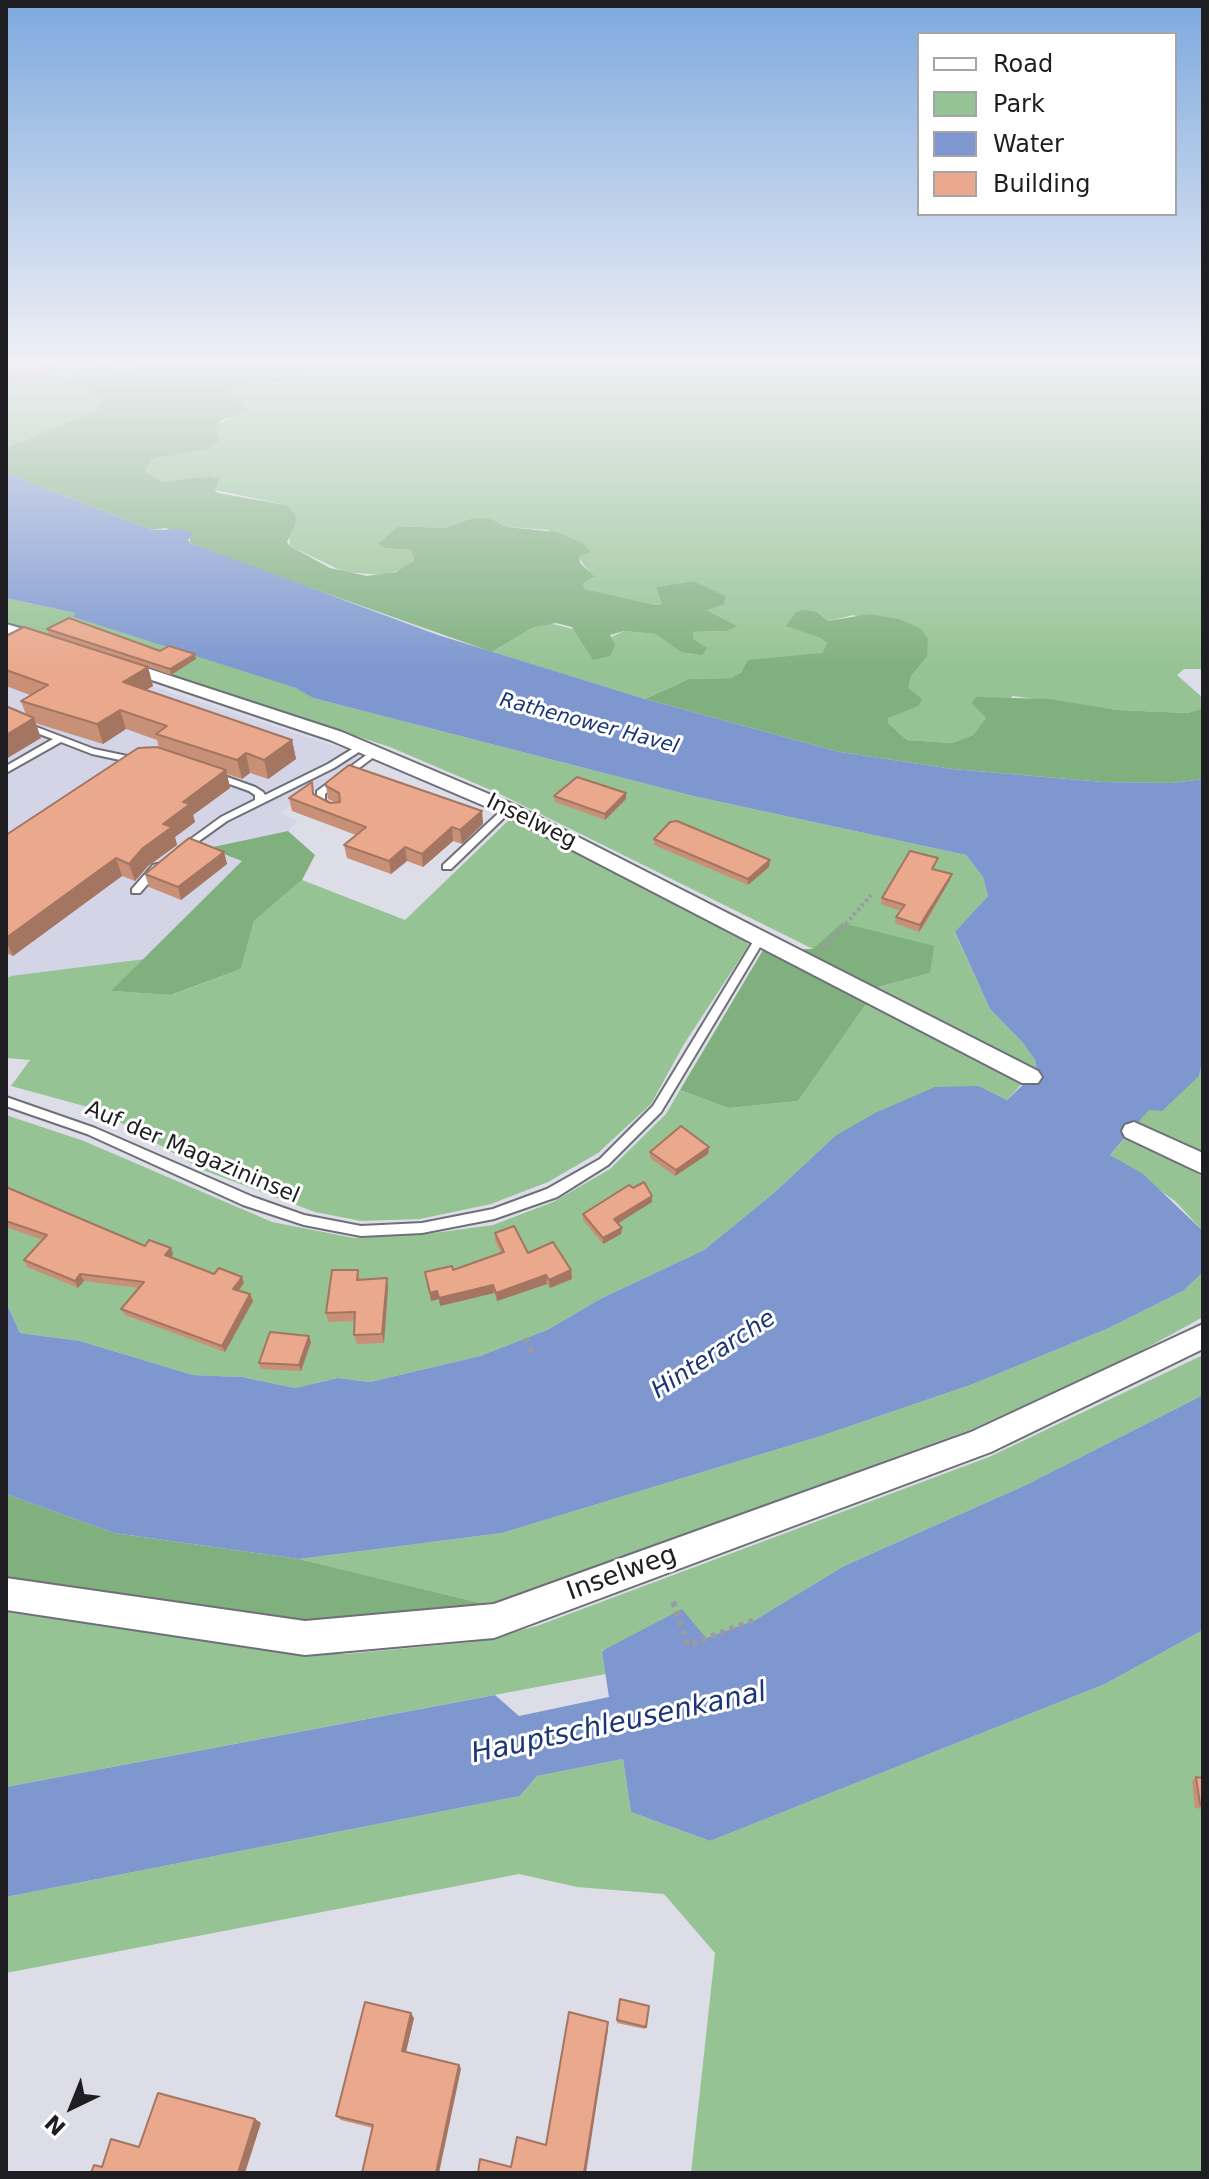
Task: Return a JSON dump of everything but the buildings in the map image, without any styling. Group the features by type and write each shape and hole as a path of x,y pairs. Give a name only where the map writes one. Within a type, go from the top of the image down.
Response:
{"street":[{"path":"6,629 68,648"},
{"name":"Inselweg","path":"98,657 369,748 508,809 1030,1077"},
{"path":"1134,1131 1203,1164"},
{"name":"Inselweg","path":"6,1594 305,1638 494,1621 980,1442 1203,1336"}],"lane":[{"path":"6,711 23,725 60,739 123,760 150,759"},
{"path":"6,770 60,739"},
{"path":"177,853 224,819 369,748"},
{"path":"337,811 320,802 320,793 369,748"},
{"path":"110,768 123,760"},
{"path":"208,774 252,789 260,794 260,800"},
{"path":"447,867 508,809"},
{"path":"136,891 165,861"},
{"name":"Auf der Magazininsel","path":"6,1101 91,1131 248,1201 304,1220 361,1231 422,1228 494,1214 552,1193 604,1162 657,1109 761,937"}],"path":[{"path":"811,963 871,895"},
{"path":"526,1338 532,1353"},
{"path":"673,1602 688,1645 755,1620"}],"shaded area":[{"path":"26,643 362,755 281,813 298,821 288,831 210,847 242,861 145,959 6,979 6,653"}],"green space":[{"path":"6,466 148,466 145,472 163,482 210,476 219,479 215,491 218,493 286,505 295,514 296,522 287,542 290,546 330,568 367,576 396,572 414,561 411,550 385,548 378,544 398,526 444,528 474,518 488,518 507,527 556,532 582,543 591,552 579,556 580,563 595,577 582,584 585,589 655,605 662,604 656,587 693,581 725,596 724,604 707,610 738,626 728,631 693,632 693,639 707,648 702,655 681,652 655,634 624,631 610,635 615,645 610,656 593,660 572,627 556,623 534,627 492,652 243,564 190,543 190,538 166,528 152,530 6,473"},
{"path":"148,466 1203,466 1203,669 1184,669 1177,675 1203,698 1203,708 1188,713 1117,710 1013,696 986,718 973,735 952,743 907,740 888,723 888,717 919,706 921,699 907,689 911,676 927,657 854,615 828,621 817,612 787,626 827,643 822,653 731,678 689,679 645,699 492,652 534,627 549,623 609,638 624,631 655,634 681,652 693,639 693,632 728,631 738,626 706,609 693,581 657,587 662,604 654,605 585,589 581,584 594,578 578,557 548,530 465,521 444,528 398,526 379,544 385,548 411,550 414,561 408,568 383,575 344,572 290,546 286,505 173,481 163,482 145,472"},
{"path":"6,598 75,613 74,617 297,688 313,698 693,796 966,855 983,877 988,896 955,933 990,1009 1023,1043 1035,1060 1037,1071 1007,1054 993,1063 1025,1080 1007,1100 979,1086 835,1136 775,1192 704,1250 602,1298 547,1330 480,1356 370,1382 338,1378 295,1388 242,1377 193,1375 80,1341 20,1333 6,1302 6,1115 84,1141 272,1222 354,1238 426,1234 493,1225 553,1202 610,1169 666,1114 680,1090 728,1108 798,1101 878,987 930,973 813,949 500,794 390,747 6,622"},
{"path":"796,612 817,612 828,621 870,614 899,619 921,629 928,639 927,657 911,676 908,688 922,699 919,706 888,718 888,723 907,740 952,743 973,735 986,718 972,703 976,697 1049,699 1117,710 1188,713 1203,708 1203,779 1172,783 1103,782 953,769 840,752 645,699 689,679 731,678 741,673 748,660 822,653 827,643 786,626"},
{"path":"511,818 734,930 749,945 684,1044 651,1104 598,1153 548,1182 491,1204 420,1219 361,1221 315,1212 203,1170 99,1110 11,1086 30,1060 6,1058 6,979 11,976 145,959 112,991 172,995 241,969 254,921 302,880 405,920"},
{"path":"288,831 315,855 302,880 254,921 241,969 171,995 111,991 242,861 208,848"},
{"path":"842,923 934,946 930,973 878,987 798,1101 728,1108 680,1090 763,950 813,949"},
{"path":"1203,1059 1203,1154 1138,1123 1149,1109 1199,1076"},
{"path":"1128,1135 1203,1177 1203,1231 1175,1201 1110,1155"},
{"path":"1203,1272 1203,1317 1132,1356 975,1428 489,1605 299,1559 502,1533 821,1436 973,1384 1109,1328 1183,1291"},
{"path":"1203,1355 1203,1395 1026,1485 844,1566 755,1620 706,1638 602,1650 606,1674 6,1787 6,1612 275,1649 346,1654 473,1642 537,1626 989,1457"},
{"path":"6,1494 114,1533 299,1559 489,1605 302,1624 6,1578"},
{"path":"1203,1630 1203,2173 691,2173 715,1953 664,1894 577,1887 519,1874 6,1973 6,1897 520,1796 537,1776 623,1759 631,1812 710,1841 1105,1684"}],"water":[{"path":"6,473 152,530 184,529 193,535 188,540 190,543 438,635 645,699 840,752 953,769 1103,782 1172,783 1203,779 1203,1059 1199,1076 1162,1111 1149,1110 1110,1155 1143,1174 1203,1231 1203,1272 1183,1291 1109,1328 973,1384 821,1436 502,1533 299,1559 114,1533 6,1494 6,1302 20,1333 80,1341 193,1375 242,1377 295,1388 338,1378 370,1382 480,1356 547,1330 602,1298 704,1250 775,1192 835,1136 875,1113 935,1087 979,1086 1007,1100 1037,1071 1035,1060 1023,1043 990,1009 955,932 988,896 983,877 966,855 693,796 313,698 296,688 73,617 75,613 6,598"},
{"name":"Hauptschleusenkanal","path":"1203,1395 1203,1630 1105,1684 710,1841 631,1812 623,1759 537,1776 520,1796 6,1897 6,1787 495,1695 519,1716 609,1697 602,1651 682,1609 706,1638 755,1620 844,1566 1026,1485"}],"water label":[{"name":"Rathenower Havel","path":"589,724"},
{"name":"Hinterarche","path":"714,1355"}]}
